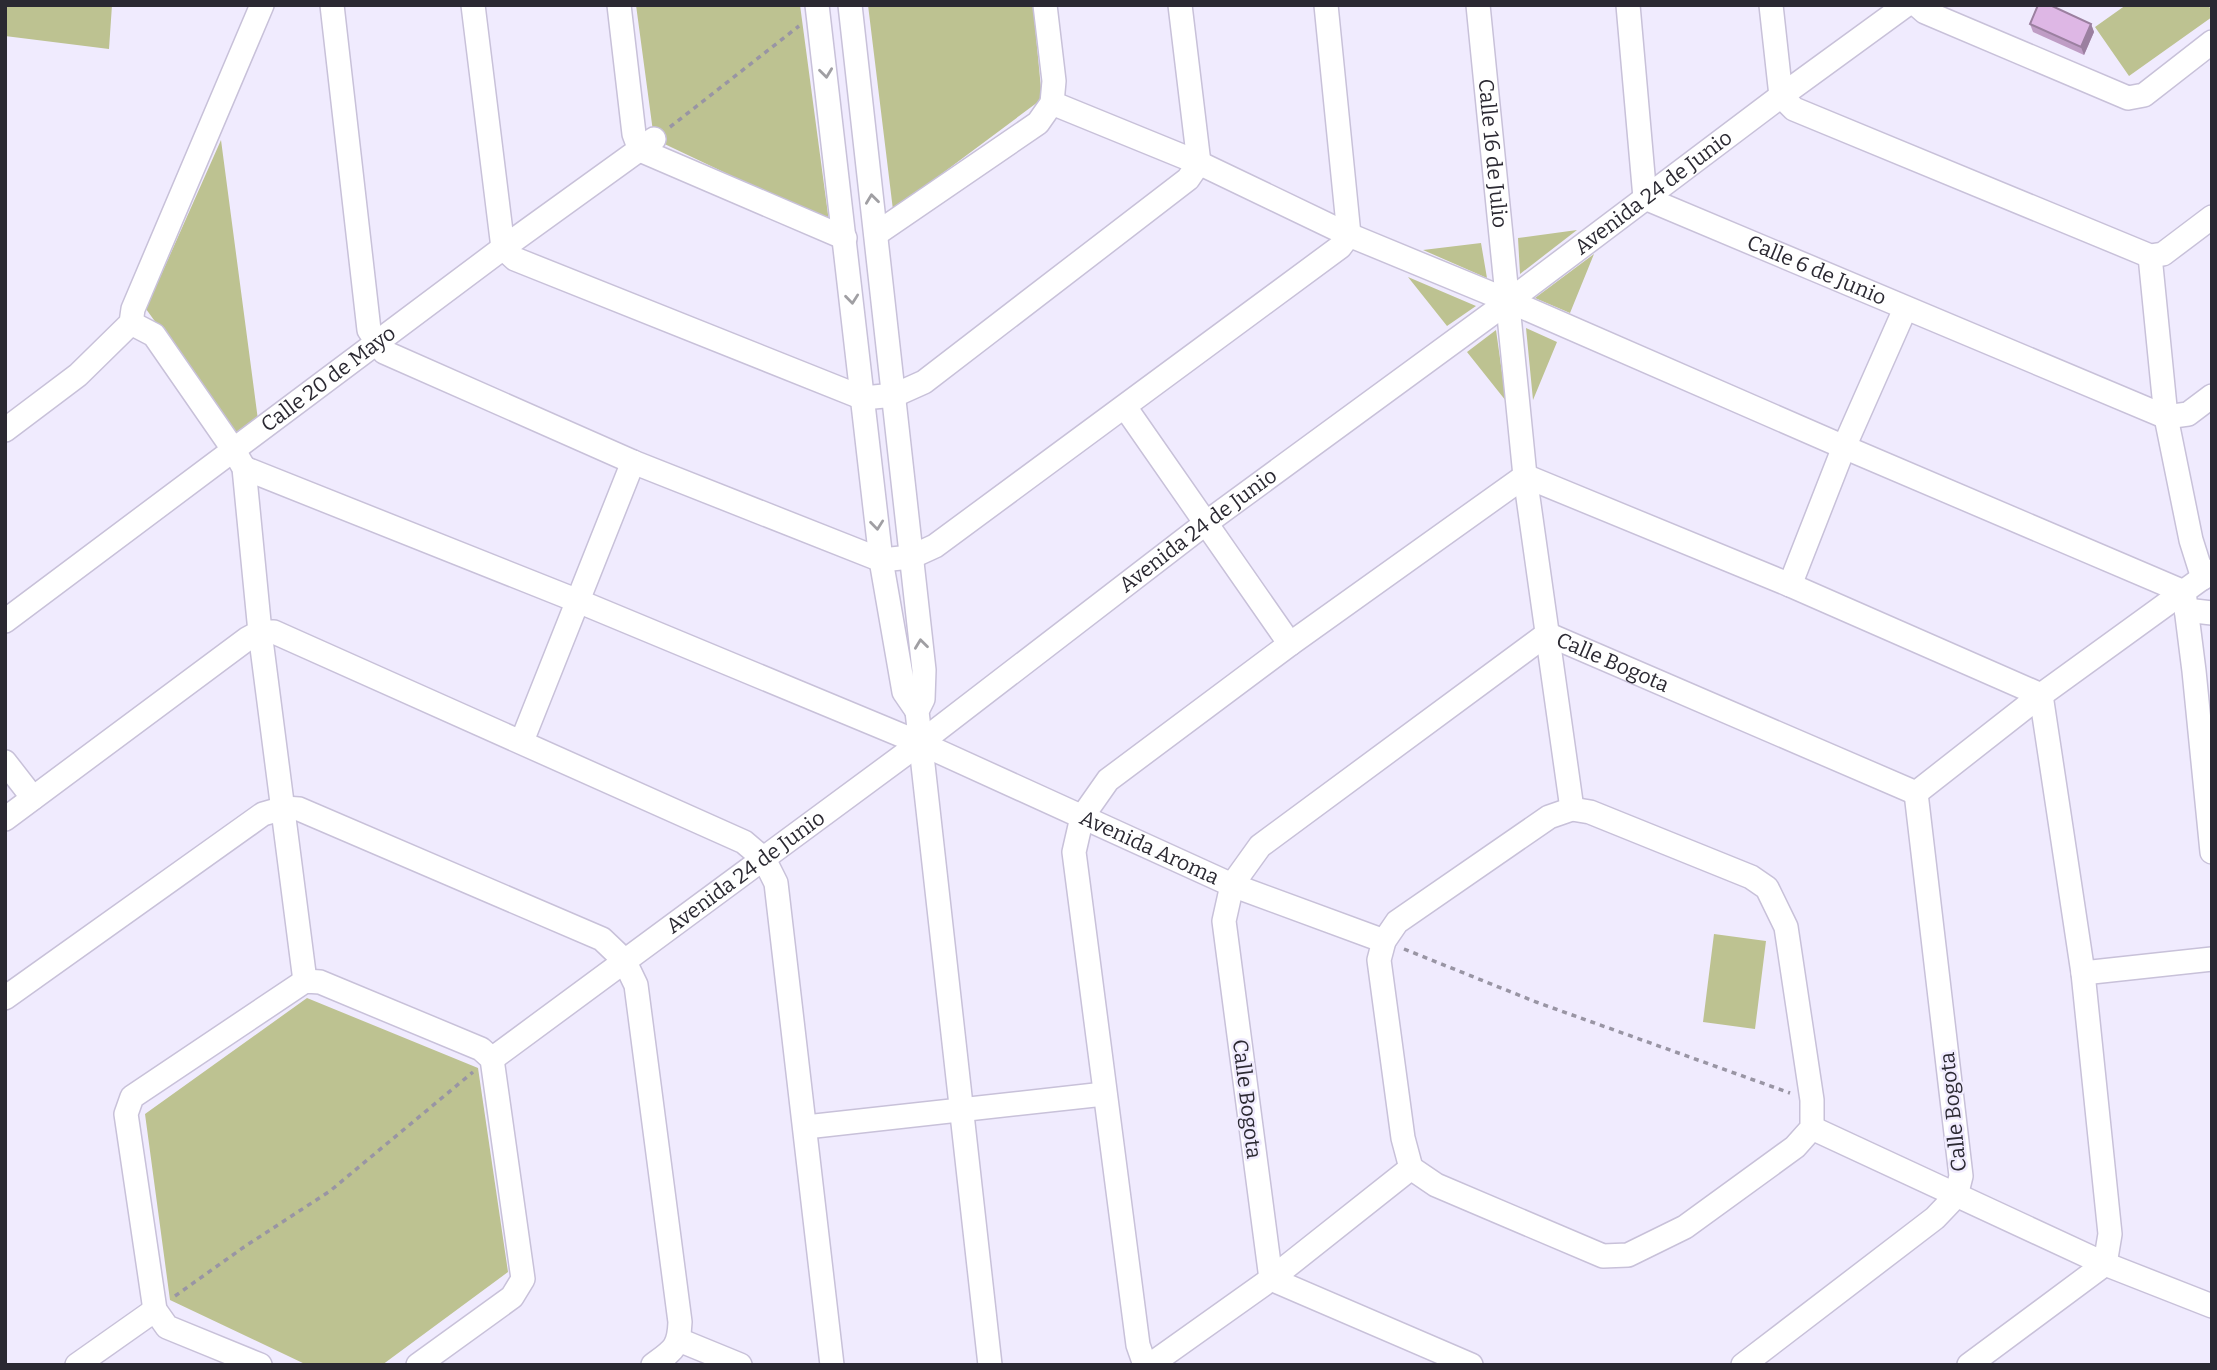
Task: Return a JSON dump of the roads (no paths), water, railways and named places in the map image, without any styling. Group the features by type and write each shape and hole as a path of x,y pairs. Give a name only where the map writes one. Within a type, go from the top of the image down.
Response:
{"street":[{"path":"5,430 78,375 131,323 134,309 262,5"},
{"path":"332,5 369,330 384,352 633,462 881,560 911,557 935,546 1340,247 1349,234 1326,5"},
{"path":"473,5 503,248 515,259 863,398 895,395 924,382 1188,179 1199,163 1180,5"},
{"path":"619,5 634,134 647,144 845,237"},
{"path":"850,5 924,670 923,699 917,711"},
{"path":"876,234 1038,123 1052,103 1054,81 1045,5"},
{"name":"Calle 16 de Julio","path":"1478,5 1525,476 1572,809"},
{"path":"1629,5 1645,198"},
{"path":"1771,5 1781,96 1794,109 2150,256 2163,254 2212,217"},
{"name":"Avenida 24 de Junio","path":"492,1059 920,743 1206,523 1906,5"},
{"path":"1917,5 1925,12 2128,98 2144,95 2212,42"},
{"path":"818,8 881,560 904,692 917,711 990,1365"},
{"path":"1052,103 1199,163 1349,234 1844,447 2212,613"},
{"name":"Calle 20 de Mayo","path":"5,621 239,458 377,342 647,144"},
{"name":"Calle 6 de Junio","path":"1645,198 2166,417"},
{"path":"1916,793 2041,695 2185,601 2207,574 2191,540 2166,417 2150,256"},
{"path":"1790,585 1844,447 1905,309"},
{"path":"131,323 154,335 239,458 305,981"},
{"path":"2166,417 2188,414 2212,396"},
{"path":"1125,407 1290,644"},
{"name":"Avenida Aroma","path":"239,458 920,743 1232,885 1384,941"},
{"path":"522,741 633,462"},
{"path":"1145,1365 1139,1345 1104,1094 1074,852 1082,817 1108,780 1290,644 1525,476 1790,585 2041,695"},
{"path":"2185,601 2212,852"},
{"path":"5,819 260,632 274,632 744,842 764,859 776,883 832,1365"},
{"name":"Calle Bogota","path":"1271,1279 1224,922 1232,885 1260,846 1546,634 1916,793 1961,1176 1956,1196 1935,1217 1743,1365"},
{"path":"1969,1365 2105,1264 2110,1234 2083,973 2041,695"},
{"path":"5,762 33,798"},
{"path":"5,998 263,814 284,808 299,809 602,939 624,960 636,985 680,1322 679,1340 653,1365"},
{"path":"1572,809 1590,812 1751,877 1767,888 1786,927 1812,1100 1812,1128 1795,1147 1685,1227 1628,1255 1603,1256 1436,1185 1411,1168 1403,1138 1379,960 1384,941 1397,922 1549,817 1572,809"},
{"path":"2083,973 2212,959"},
{"path":"260,1365 167,1327 155,1310 126,1114 132,1097 305,981 320,982 481,1049 492,1059 523,1279 513,1297 418,1365"},
{"path":"806,1127 1104,1094"},
{"path":"1812,1128 2105,1264 2212,1306"},
{"path":"1150,1365 1271,1279 1411,1168"},
{"path":"1271,1279 1471,1365"},
{"path":"76,1365 155,1310"},
{"path":"679,1340 740,1365"}]}
